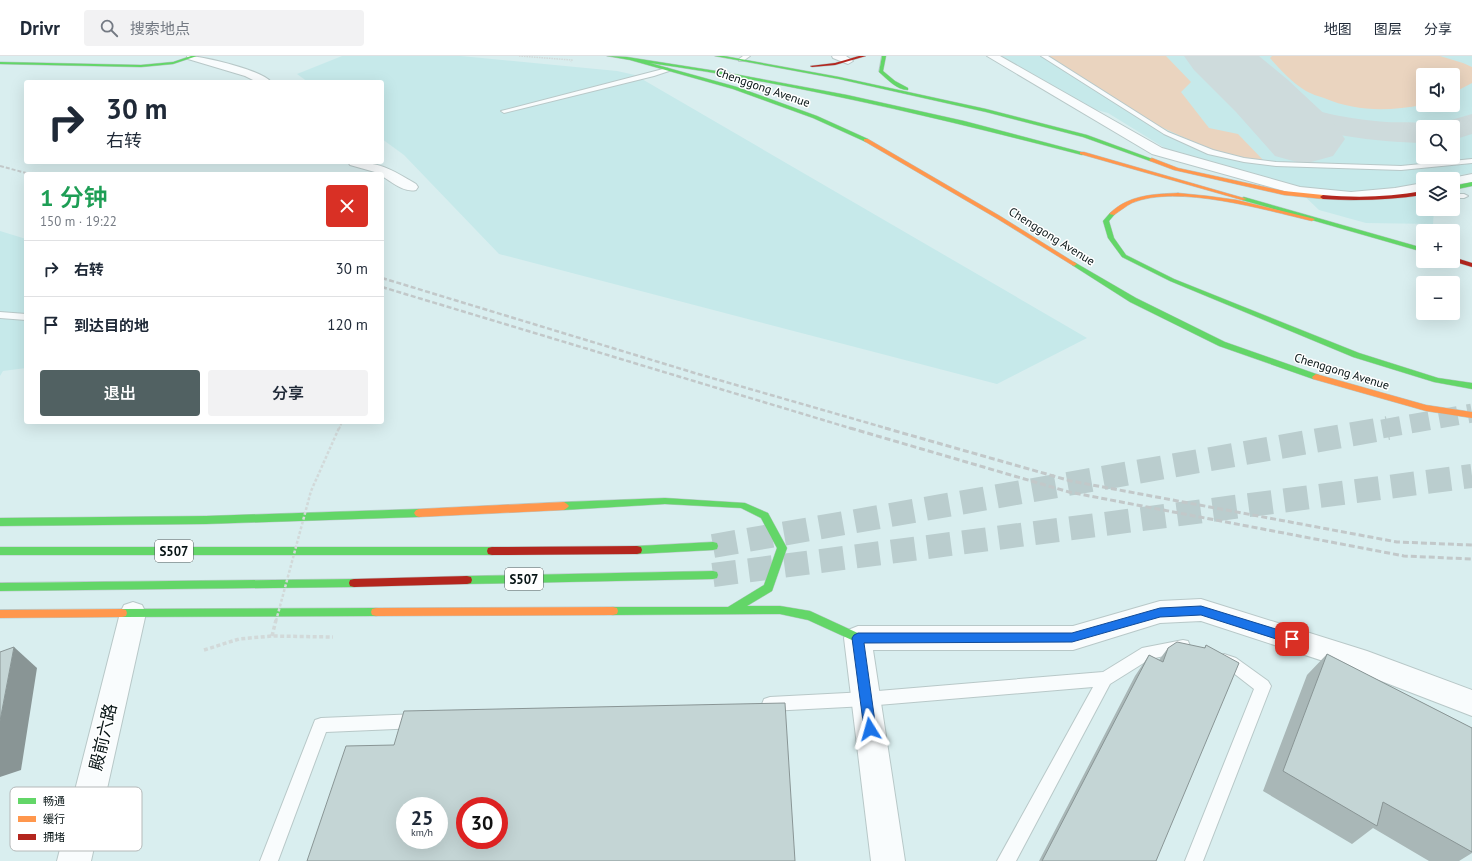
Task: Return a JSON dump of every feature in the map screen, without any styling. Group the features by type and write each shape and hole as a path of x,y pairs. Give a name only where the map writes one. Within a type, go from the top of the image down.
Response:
{"main road":[{"path":"609,56 739,74 923,112 1054,145 1416,248"},
{"path":"667,56 860,89 1072,138 1416,239"},
{"name":"Chenggong Avenue","path":"717,56 744,58 766,64 917,94 1085,136 1176,169 1284,193 1345,200 1393,198 1416,194"},
{"path":"766,64 810,66 835,64 864,56"},
{"path":"884,56 881,71 893,82 917,94"},
{"path":"0,63 141,66 173,63 194,57"},
{"name":"Chenggong Avenue","path":"627,58 735,88 815,117 871,142 1134,300 1222,344 1332,383 1426,408 1472,415"},
{"path":"1460,187 1472,184"},
{"name":"Chenggong Avenue","path":"1312,219 1224,200 1177,194 1143,197 1118,207 1106,221 1111,238 1124,256 1172,280 1356,355 1437,380 1472,386"},
{"path":"1460,252 1472,256"},
{"path":"1460,261 1472,265"},
{"path":"0,522 206,520 476,511 665,501 742,505 764,516 782,548 768,588 730,611"},
{"name":"S507","path":"0,551 628,551 713,546"},
{"name":"S507","path":"0,587 335,583 713,575"},
{"path":"0,614 780,610 810,616 858,638"}],"street":[{"path":"837,56 848,61"},
{"path":"992,56 1157,151 1299,191 1351,196 1395,192 1416,188"},
{"path":"194,57 215,66 251,75 261,80"},
{"path":"361,164 384,171 411,187"},
{"path":"1460,180 1472,178"},
{"path":"888,861 858,638 1072,638 1160,612 1201,610 1367,663 1472,703"},
{"name":"殿前六路","path":"92,787 133,613"},
{"name":"殿前六路","path":"74,861 76,851"}],"lane":[{"path":"1044,56 1166,133 1211,152 1244,160 1276,164 1401,168 1472,161"},
{"path":"504,111 667,70"},
{"path":"0,315 24,317"},
{"path":"755,705 866,700 1105,679 1147,653 1184,646 1204,653 1231,663 1263,686 1194,861"},
{"path":"1006,861 1105,679"},
{"path":"269,861 321,725 432,720"}],"path":[{"path":"519,56 572,60 571,62 531,59"},
{"path":"272,636 311,491 341,424"},
{"path":"204,650 239,638 272,636 333,637"}],"shaded area":[{"path":"342,56 461,56 617,71 635,75 1087,338 997,384 499,254 404,155 384,140 384,80 305,80 297,74"},
{"path":"1001,56 1472,56 1472,173 1460,175 1460,172 1416,172 1416,216 1434,216 1433,224 1366,223 1319,210 1296,188 1168,150 1108,113 1093,109"},
{"path":"1049,56 1166,56 1191,82 1181,92 1209,128 1238,134 1265,162 1214,151 1152,123"},
{"path":"1272,56 1440,56 1472,67 1472,83 1460,89 1460,68 1416,68 1416,106 1385,109 1361,108 1336,103 1306,91 1282,72 1270,58"},
{"path":"0,231 24,238 24,368 3,371 0,376"}],"building":[{"path":"1177,642 1205,648 1206,645 1239,663 1156,861 1042,861 1149,655 1163,662 1168,648"},
{"path":"14,647 0,721 0,652"},
{"path":"1327,654 1472,728 1472,852 1383,802 1377,826 1283,771"},
{"path":"785,703 795,861 307,861 346,746 394,745 404,711"}],"taxiway":[{"path":"1221,56 1259,94 1290,111 1346,126 1416,133"},
{"path":"1460,128 1472,124"}],"runway":[{"path":"1218,56 1262,96 1304,139"}],"tunnel":[{"path":"1382,429 1472,413"},
{"path":"713,546 1388,428"},
{"path":"713,575 1472,476"}],"railway":[{"path":"0,166 24,172"},
{"path":"384,279 698,374 889,429"},
{"path":"384,288 853,429"},
{"path":"850,428 1069,492 1404,556 1472,559"},
{"path":"885,428 1071,481 1397,542 1472,545"}],"traffic: fast":[{"path":"0,63 141,66 173,63 195,56"},
{"path":"609,56 729,74 847,96 1023,137 1082,153"},
{"path":"717,56 839,78 986,111 1085,136 1152,160"},
{"path":"884,56 881,71 893,82 906,89"},
{"path":"627,58 735,88 815,117 866,140"},
{"path":"1460,187 1472,184"},
{"path":"1244,199 1416,248"},
{"path":"1112,214 1106,221 1111,238 1124,256 1172,280 1356,355 1437,380 1472,386"},
{"path":"1074,264 1133,300 1222,344 1316,377"},
{"path":"564,506 665,501 742,505 765,516 782,548 768,588 730,611 613,611"},
{"path":"0,522 206,520 419,513"},
{"path":"637,550 713,546"},
{"path":"0,551 492,551"},
{"path":"467,580 713,575"},
{"path":"0,587 354,583"},
{"path":"731,611 780,610 810,616 858,638"},
{"path":"122,613 376,612"}],"traffic: slow":[{"path":"866,140 998,217 1074,264"},
{"path":"1082,153 1244,199"},
{"path":"1152,160 1176,169 1284,193 1323,197"},
{"path":"1112,214 1129,202 1151,196 1178,195 1208,197 1237,202 1312,219"},
{"path":"1316,377 1426,408 1472,415"},
{"path":"419,513 564,506"},
{"path":"376,612 613,611"},
{"path":"0,614 122,613"}],"traffic: jam":[{"path":"812,66 835,64 864,56"},
{"path":"1323,197 1373,198 1398,197 1416,194"},
{"path":"1460,261 1472,265"},
{"path":"492,551 637,550"},
{"path":"354,583 467,580"}],"route":[{"path":"870,729 858,638 1072,638 1160,612 1201,610 1292,639"}]}
